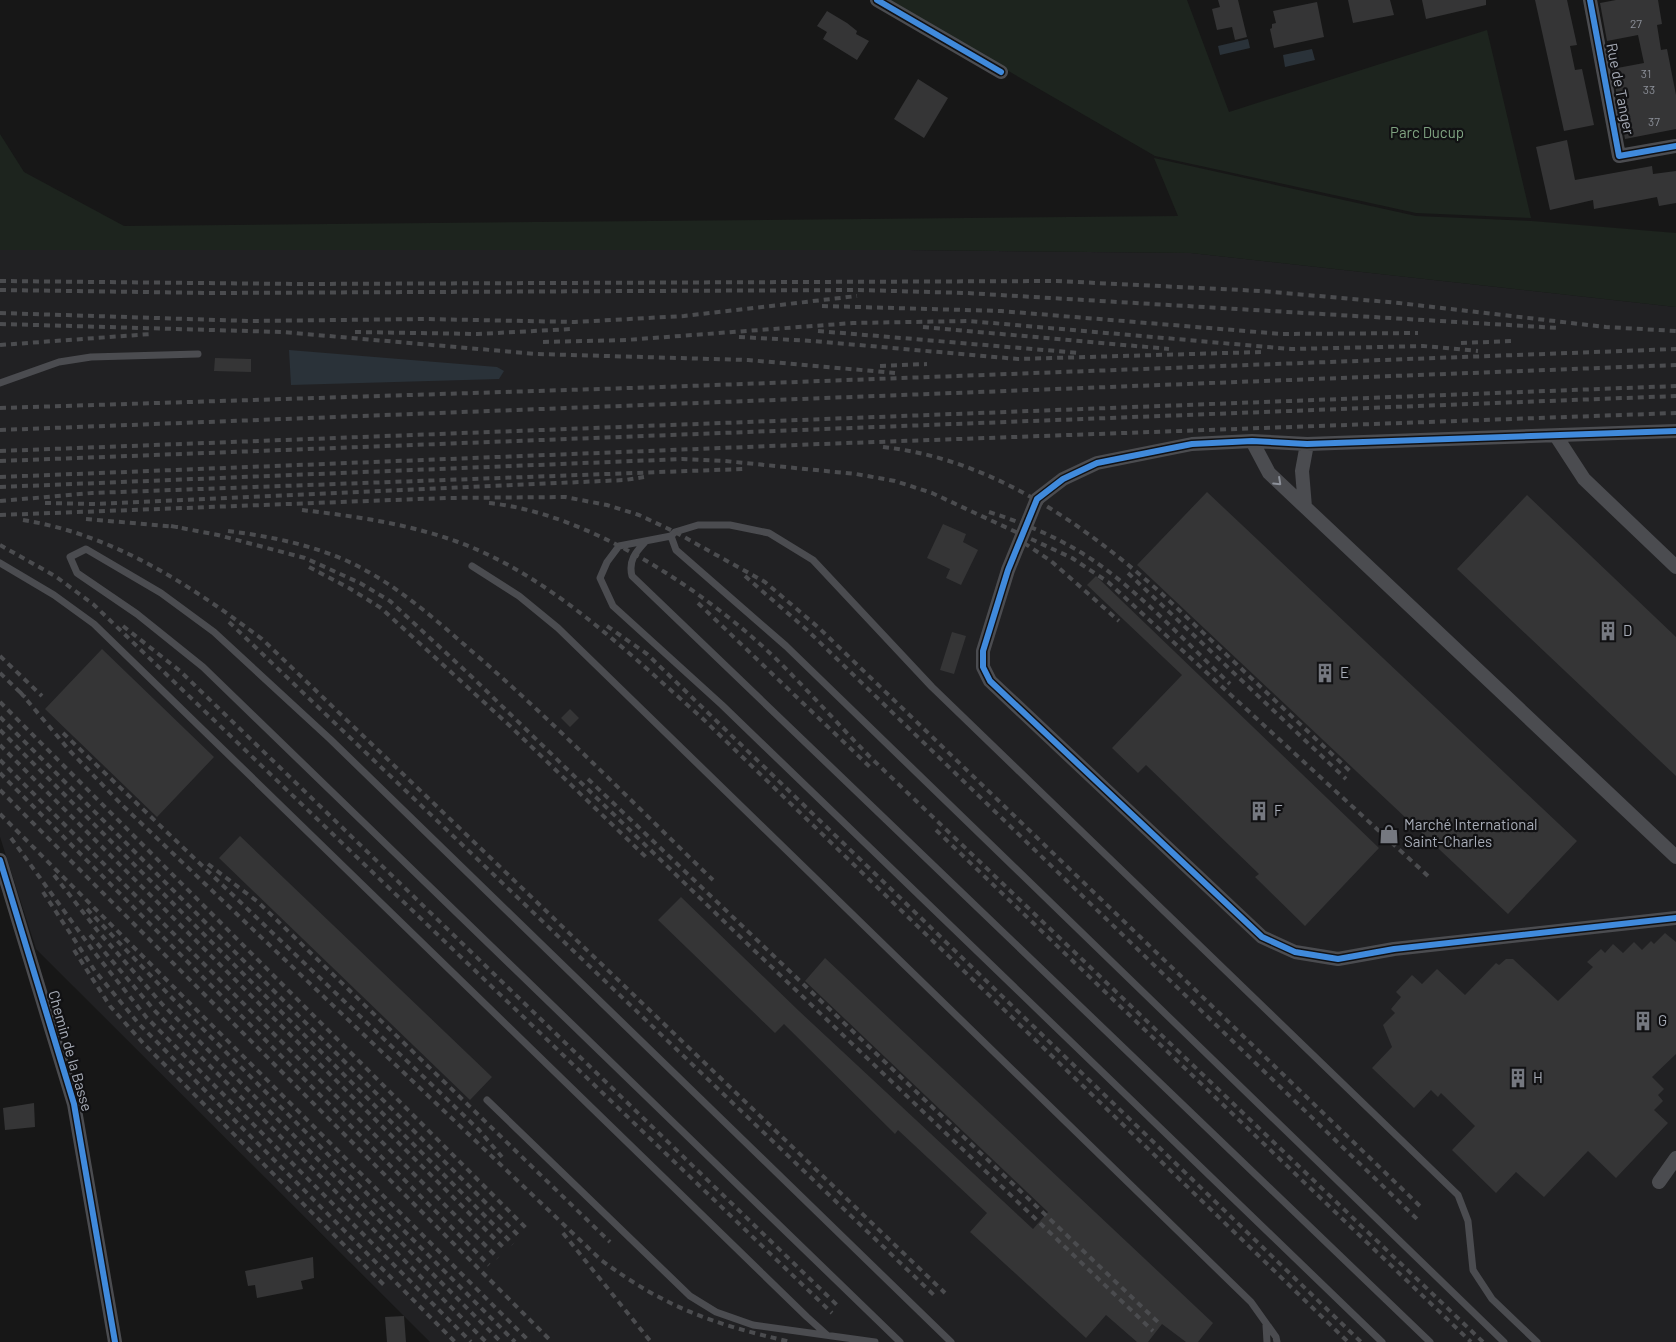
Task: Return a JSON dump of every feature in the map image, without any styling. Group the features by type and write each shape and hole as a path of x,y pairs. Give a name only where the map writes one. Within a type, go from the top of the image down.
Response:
{"street":[{"path":"877,0 1001,72"},
{"name":"Rue de Tanger","path":"1590,0 1619,156 1676,146"},
{"path":"1676,431 1307,444 1252,442 1192,444 1097,463 1063,479 1037,499 1008,570 983,651 983,667 990,681 1262,937 1295,952 1338,958 1676,918"},
{"path":"1556,436 1584,479 1676,567"},
{"path":"1252,442 1269,473 1676,856"},
{"path":"1305,507 1302,471 1307,444"},
{"name":"Chemin de la Basse","path":"0,860 74,1104 114,1342"},
{"path":"1659,1182 1676,1158"}],"lane":[{"path":"0,383 59,362 91,357 198,354"},
{"path":"1382,1342 722,705 613,606 600,578 607,562 619,546 671,536 675,532 698,525 730,525 769,533 813,560 932,687 1458,1195 1468,1221 1473,1270 1492,1299 1537,1342"},
{"path":"671,536 676,550 786,646 1504,1342"},
{"path":"646,541 634,555 630,566 632,576 1430,1342"},
{"path":"900,1342 203,666 138,614 77,573 70,557 86,549 161,593 214,632 330,739 951,1342"},
{"path":"0,563 54,595 94,624 827,1335"},
{"path":"472,566 519,596 558,628 1251,1302 1276,1337 1277,1342"},
{"path":"487,1100 690,1296 716,1312 753,1325 875,1342"},
{"path":"1266,1325 1267,1342"}],"shaded area":[{"path":"1248,39 1250,48 1220,55 1218,46"},
{"path":"1312,49 1315,60 1285,67 1283,55"},
{"path":"0,250 911,250 1191,253 1676,307 1676,1342 430,1342 36,949 0,837"},
{"path":"289,350 497,367 504,371 499,379 291,385"}],"green space":[{"name":"Parc Ducup","path":"886,0 1187,0 1229,112 1487,30 1531,218 1416,213 1155,156"},
{"path":"0,134 24,172 124,226 1178,216 1154,158 1416,216 1532,221 1676,233 1676,307 1191,253 911,250 0,250"}],"building":[{"path":"1218,0 1238,0 1247,37 1235,40 1232,27 1217,30 1212,9 1220,7"},
{"path":"1348,0 1390,0 1394,15 1353,23"},
{"path":"1422,0 1486,0 1486,5 1426,19"},
{"path":"1535,0 1567,0 1577,45 1570,46 1575,70 1582,69 1594,125 1564,131"},
{"path":"1616,0 1658,0 1662,24 1657,25 1661,50 1667,49 1676,95 1676,129 1625,139 1612,69 1644,63 1638,35 1607,41 1600,3"},
{"path":"1317,2 1324,37 1274,48 1270,29 1272,24 1276,23 1273,11"},
{"path":"827,11 847,23 857,31 856,34 869,41 857,60 823,39 827,32 817,26"},
{"path":"918,79 948,98 924,138 894,119"},
{"path":"1567,140 1575,180 1652,166 1653,174 1676,171 1676,203 1659,206 1657,197 1594,209 1593,200 1550,210 1536,147"},
{"path":"215,358 251,359 251,372 214,371"},
{"name":"E","path":"1207,492 1577,841 1508,914 1137,565"},
{"name":"D","path":"1527,495 1676,637 1676,776 1457,569"},
{"path":"943,524 966,534 963,542 978,550 961,585 946,578 950,569 927,558"},
{"name":"F","path":"1096,576 1379,848 1305,926 1255,877 1259,874 1146,765 1138,773 1112,748 1182,675 1087,585"},
{"path":"952,632 966,636 954,674 940,670"},
{"path":"102,649 214,757 157,817 45,709"},
{"path":"570,709 579,718 570,727 561,718"},
{"path":"240,836 492,1077 470,1100 219,858"},
{"path":"681,897 799,1011 1033,1229 1048,1212 805,981 825,958 1213,1323 1198,1342 1186,1342 1162,1324 1148,1342 1137,1342 1106,1315 1086,1338 970,1232 987,1213 898,1130 895,1134 784,1024 775,1033 658,920"},
{"name":"H","path":"1665,933 1676,942 1676,1054 1652,1077 1664,1089 1658,1095 1663,1101 1654,1110 1668,1123 1616,1178 1588,1151 1544,1197 1516,1172 1496,1193 1452,1150 1475,1126 1441,1093 1438,1097 1431,1090 1414,1108 1372,1068 1392,1047 1383,1025 1395,1013 1391,1009 1401,997 1396,992 1412,975 1422,984 1437,969 1465,995 1496,963 1499,965 1506,959 1513,959 1558,1001 1593,967 1587,962 1601,949 1605,953 1613,944 1623,953 1634,942 1642,950 1651,941 1654,944"},
{"path":"34,1103 35,1127 5,1130 3,1108"},
{"path":"313,1257 314,1278 301,1281 303,1289 257,1298 255,1285 248,1286 245,1271"},
{"path":"404,1316 406,1342 387,1342 385,1317"}],"railway":[{"path":"0,281 299,284 1056,281 1261,291 1399,303 1606,327 1676,331"},
{"path":"0,290 212,293 858,290 966,293 1559,328"},
{"path":"0,313 250,321 424,319 575,322 684,316 857,296"},
{"path":"822,306 1001,311 1282,334 1418,333"},
{"path":"543,342 626,340 853,323 969,321 1291,349 1423,346 1478,351"},
{"path":"0,324 282,332 537,354 748,360 895,373"},
{"path":"923,327 1169,349"},
{"path":"355,332 477,334 572,329"},
{"path":"818,331 1080,353"},
{"path":"0,345 151,334"},
{"path":"739,337 813,341 1018,359 1261,352"},
{"path":"1461,343 1512,341"},
{"path":"0,408 662,387 1676,349"},
{"path":"880,366 927,364"},
{"path":"0,430 1676,365"},
{"path":"0,451 1676,386"},
{"path":"0,461 1676,396"},
{"path":"0,477 821,444 1676,413"},
{"path":"883,447 923,454 961,465 997,480 1032,498 1066,519 1099,542 1161,593 1352,773"},
{"path":"0,487 682,459 725,461 856,474 895,481 932,493 1072,558 1108,582 1428,876"},
{"path":"0,501 92,493 743,469"},
{"path":"45,503 95,504 625,480 644,477"},
{"path":"0,515 446,498 565,497 607,505 639,515 675,532 765,582 819,628 1423,1209"},
{"path":"489,503 526,510 565,522 603,538 677,580 712,604 743,630 785,667 869,756 1483,1342"},
{"path":"302,510 381,522 420,530 458,542 492,557 525,575 557,595 587,618 617,642 701,717 1348,1342"},
{"path":"989,512 1049,535 1077,550 1104,568 1153,609 1230,684"},
{"path":"86,519 178,527"},
{"path":"23,520 57,527 89,537 120,550 179,582 262,639 945,1293"},
{"path":"171,526 218,535 305,558 360,583 390,601 472,677 735,932 1153,1331"},
{"path":"228,531 288,541 317,549 345,560 400,592 434,618 512,687 713,880"},
{"path":"1015,537 1051,561 1119,621"},
{"path":"0,545 55,576 93,604 832,1313"},
{"path":"309,567 349,588 381,608 510,726 649,860"},
{"path":"1128,573 1346,779"},
{"path":"745,576 807,630 1417,1219"},
{"path":"698,603 871,768"},
{"path":"229,622 937,1298"},
{"path":"123,626 180,671 838,1306"},
{"path":"607,626 647,654 1361,1342"},
{"path":"0,656 42,696"},
{"path":"0,673 25,697"},
{"path":"20,692 70,751 122,805 601,1260 647,1291 691,1312 714,1321 791,1342"},
{"path":"0,702 528,1230"},
{"path":"0,717 519,1236"},
{"path":"0,730 513,1244"},
{"path":"63,733 479,1130 502,1157"},
{"path":"0,745 506,1250"},
{"path":"0,760 498,1258"},
{"path":"0,773 489,1265"},
{"path":"588,779 1161,1325"},
{"path":"0,790 552,1342"},
{"path":"0,814 530,1342"},
{"path":"936,830 1471,1342"},
{"path":"11,838 94,952 147,1018 471,1342"},
{"path":"208,864 258,902 610,1242"},
{"path":"54,875 97,930 163,1005 501,1342"},
{"path":"43,892 95,971 139,1024 455,1342"},
{"path":"87,909 172,998 515,1342"},
{"path":"90,935 155,1011 486,1342"},
{"path":"74,950 110,1006 143,1043 385,1286"},
{"path":"563,1233 651,1342"}],"cycle path":[{"path":"877,0 1001,72"},
{"path":"1590,0 1619,156 1676,146"},
{"path":"1676,431 1307,444 1252,441 1192,444 1097,463 1063,479 1037,499 1008,570 983,651 983,667 990,681 1262,937 1295,952 1338,959 1394,949 1676,918"},
{"path":"0,860 74,1104 115,1342"}],"place":[{"name":"D","path":"1608,631"},
{"name":"E","path":"1325,673"},
{"name":"F","path":"1259,811"},
{"name":"Marché International Saint-Charles","path":"1389,834"},
{"name":"G","path":"1643,1021"},
{"name":"H","path":"1518,1078"}]}
